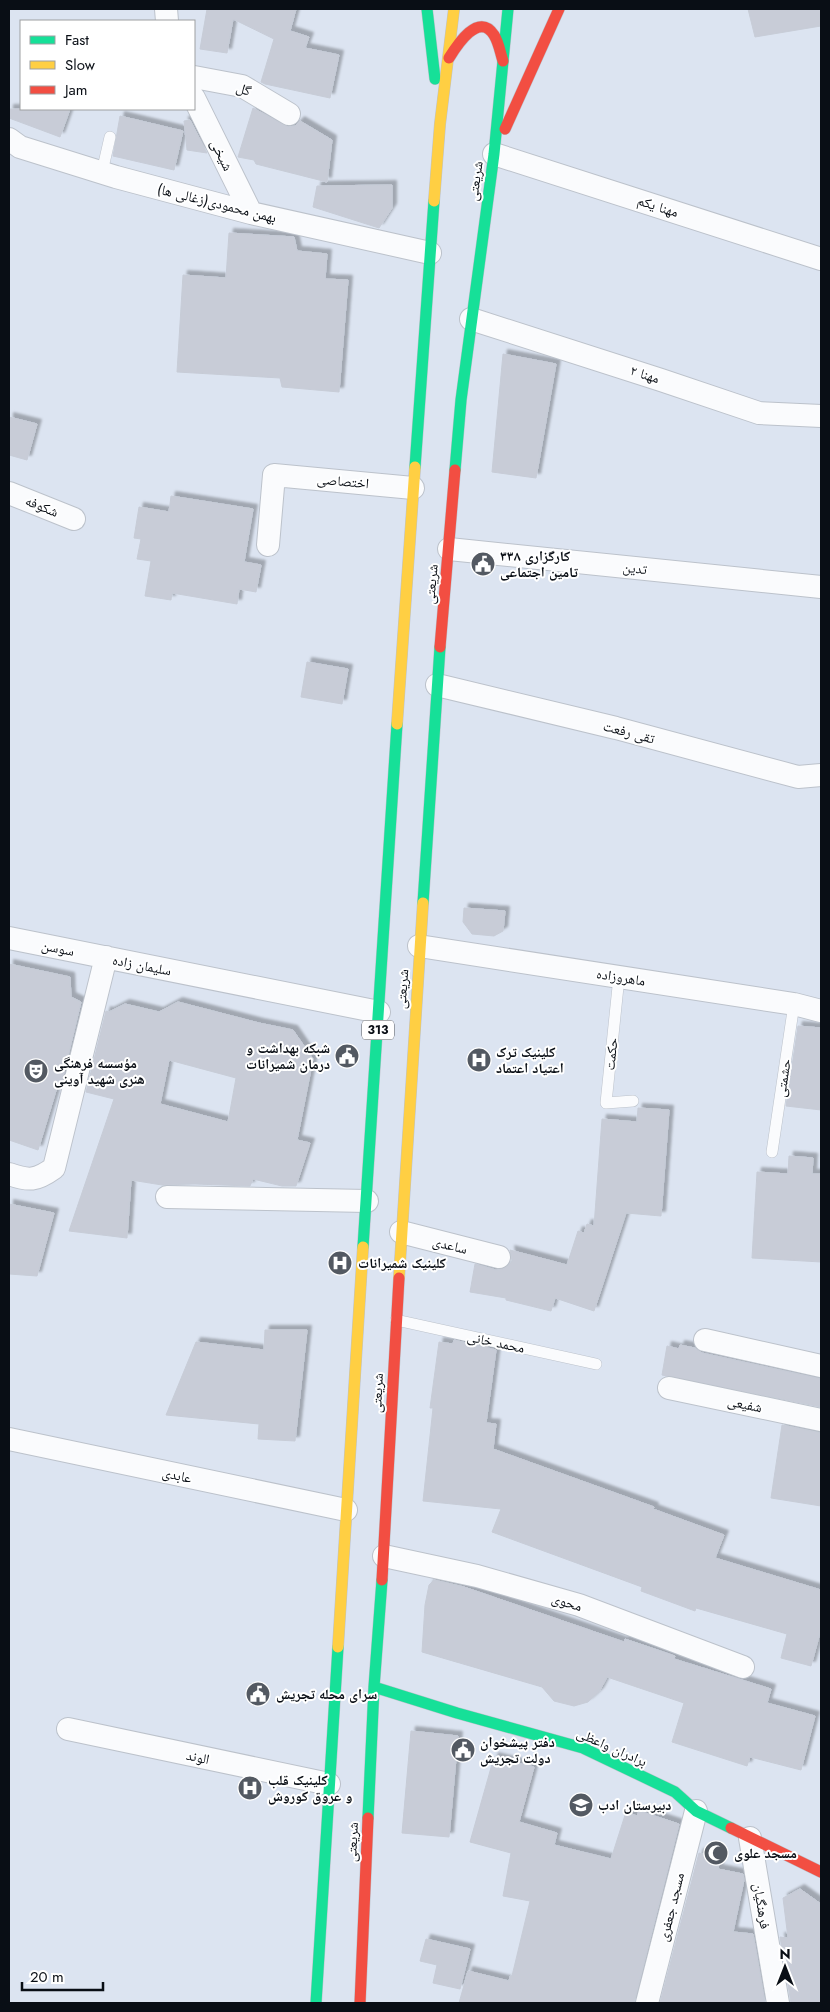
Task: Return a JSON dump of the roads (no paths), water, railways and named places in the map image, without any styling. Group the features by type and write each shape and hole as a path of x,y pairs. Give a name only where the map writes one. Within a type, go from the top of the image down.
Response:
{"main road":[{"path":"427,9 440,124"},
{"name":"شریعتی","path":"316,2003 346,1510 413,488 440,124 454,9"},
{"name":"شریعتی","path":"360,2003 374,1687 384,1556 401,1232 437,685 461,400 494,154 508,9"},
{"path":"494,154 559,9"},
{"path":"449,58 465,35 474,28 482,27 491,31 497,40 504,65"},
{"name":"برادران واعظی","path":"374,1687 474,1718 584,1748 675,1792 696,1811 821,1872"}],"street":[{"name":"گل","path":"195,77 242,86 289,114"},
{"name":"شیخی","path":"195,100 251,213"},
{"name":"بهمن محمودی(زغالی ها)","path":"9,139 20,146 102,172 251,213 430,253"},
{"name":"مهنا یکم","path":"494,154 821,259"},
{"name":"مهنا ۲","path":"471,319 759,413 821,416"},
{"name":"اختصاصی","path":"268,545 274,475 413,488"},
{"name":"شکوفه","path":"9,493 74,519"},
{"name":"تدین","path":"449,549 821,587"},
{"name":"تقی رفعت","path":"437,685 616,728 798,777 821,775"},
{"name":"سوسن","path":"9,938 106,957"},
{"name":"ماهروزاده","path":"420,946 794,1004 821,1011"},
{"name":"سلیمان زاده","path":"9,1174 22,1179 40,1178 54,1168 106,957 379,1012"},
{"path":"167,1197 367,1201"},
{"name":"ساعدی","path":"401,1232 498,1257"},
{"path":"705,1340 821,1366"},
{"name":"شفیعی","path":"670,1388 821,1420"},
{"name":"عابدی","path":"9,1440 346,1510"},
{"name":"محوی","path":"384,1556 477,1576 579,1605 744,1667"},
{"name":"الوند","path":"68,1729 329,1784"},
{"name":"مسجد جعفری","path":"647,2003 696,1811"},
{"name":"فرهنگیان","path":"750,1838 778,2003"}],"lane":[{"path":"102,172 110,137"},
{"name":"حکمت","path":"619,977 606,1103 633,1101"},
{"name":"حشمتی","path":"772,1152 794,1004"},
{"name":"محمد خانی","path":"396,1320 596,1364"}],"place":[{"name":"کارگزاری ٣٣٨ تامین اجتماعی","path":"483,564"},
{"name":"شبکه بهداشت و درمان شمیرانات","path":"347,1056"},
{"name":"کلینیک ترک اعتیاد اعتماد","path":"479,1060"},
{"name":"مؤسسه فرهنگی هنری شهید آوینی","path":"36,1071"},
{"name":"کلینیک شمیرانات","path":"340,1263"},
{"name":"سرای محله تجریش","path":"258,1694"},
{"name":"دفتر پیشخوان دولت تجریش","path":"463,1750"},
{"name":"کلینیک قلب و عروق کوروش","path":"250,1788"},
{"name":"دبیرستان ادب","path":"581,1805"},
{"name":"مسجد علوی","path":"716,1853"}]}
